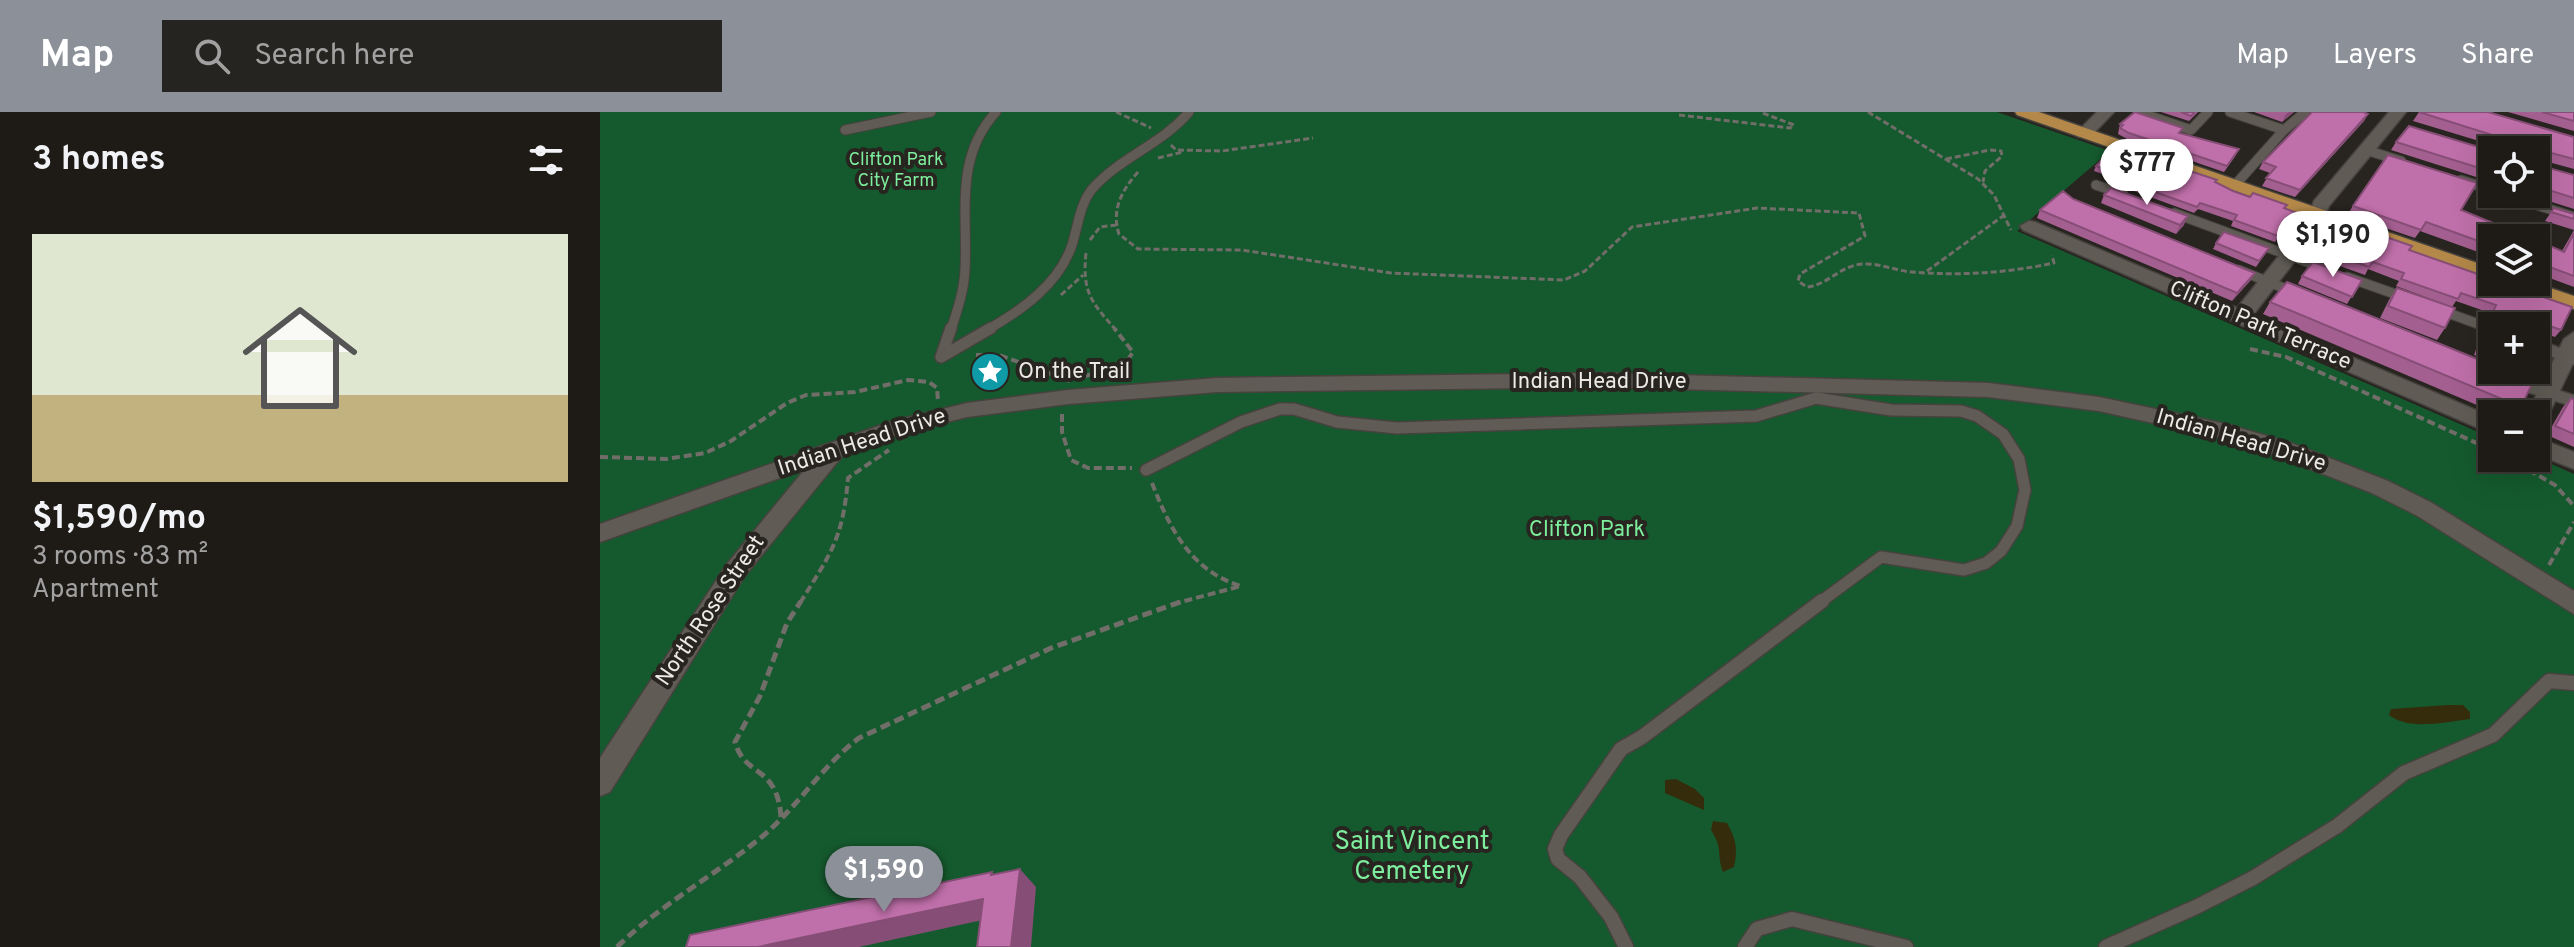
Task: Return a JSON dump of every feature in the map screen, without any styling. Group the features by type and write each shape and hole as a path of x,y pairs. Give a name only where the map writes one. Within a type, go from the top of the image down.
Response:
{"main road":[{"path":"2023,112 2478,269"},
{"path":"2550,295 2574,303"}],"street":[{"path":"2084,134 2106,112"},
{"path":"2368,115 2397,120"},
{"path":"2240,318 2291,256 2319,214 2320,205 2366,150 2397,120"},
{"name":"Clifton Park Terrace","path":"2023,232 2240,318 2478,420"},
{"path":"2545,400 2571,351"},
{"name":"Indian Head Drive","path":"600,533 930,418 1068,397 1217,385 1598,380 1901,386 2043,396 2099,404 2226,432 2333,467 2424,509 2574,604"},
{"name":"North Rose Street","path":"600,783 741,561 803,484 836,450"},
{"path":"2550,451 2574,461"}],"lane":[{"path":"845,130 931,112"},
{"path":"941,357 965,275 968,154 980,127 996,112"},
{"path":"941,357 1018,310 1051,283 1076,238 1089,193 1166,136 1189,112"},
{"path":"2138,112 2191,130 2208,112"},
{"path":"2230,112 2284,130"},
{"path":"2235,185 2284,130 2305,112"},
{"path":"2366,150 2408,163"},
{"path":"2450,177 2478,186"},
{"path":"2096,185 2141,201"},
{"path":"2156,207 2478,324"},
{"path":"2546,208 2574,217"},
{"path":"2228,265 2314,300"},
{"path":"2550,347 2571,351"},
{"path":"2520,384 2574,401"},
{"path":"1146,470 1278,409 1294,409 1312,417 1340,422 1397,428 1756,416 1816,398 1902,412 1959,410 1987,419 2008,438 2023,463 2026,493 2021,519 2007,546 1978,567 1950,571 1904,557 1881,557 1642,737 1621,749 1561,835 1555,849 1558,859 1580,877 1611,917 1626,947"},
{"path":"2106,947 2177,918 2262,875 2339,825 2412,768 2491,737 2520,714 2539,688 2549,681 2574,683"},
{"path":"1745,947 1757,929 1792,919 1906,947"}],"path":[{"path":"1116,112 1166,136 1173,148 1183,152"},
{"path":"1679,115 1718,122 1790,128 1794,125 1760,112"},
{"path":"1868,112 1887,127 1983,184 1996,199 2003,216 2023,232"},
{"path":"1149,161 1183,152 1222,151 1313,138"},
{"path":"1944,159 1990,150 2001,151 2002,156 1985,171 1983,184"},
{"path":"1141,168 1117,198 1116,225 1128,246 1138,249 1242,250 1391,273 1548,281 1577,277 1587,272 1624,232 1642,224 1757,208 1849,210 1859,213 1866,231 1861,241 1800,274 1801,284 1814,288 1841,268 1864,264 1924,272 2040,267 2054,263 2053,256 2046,252"},
{"path":"1924,272 2003,216"},
{"path":"941,357 999,355 1073,383 1127,361 1133,352 1091,304 1083,275 1090,237 1100,227 1116,225"},
{"path":"2250,349 2286,357 2478,444"},
{"path":"617,947 658,909 762,836 836,757 860,738 1009,664 1072,637 1188,598 1241,586 1218,580 1191,556 1171,525 1146,470 1088,468 1071,460 1062,432 1061,416 1068,397"},
{"path":"2532,472 2555,485 2574,506"},
{"path":"2540,581 2574,522"}],"green space":[{"name":"Clifton Park","path":"600,112 1997,112 2110,151 2017,231 2478,432 2478,472 2550,472 2550,463 2574,474 2574,947 600,947"}],"sand":[{"path":"2463,705 2470,712 2470,719 2417,724 2389,715 2391,709"},
{"path":"1676,779 1704,798 1704,810 1665,793 1665,780"},
{"path":"1713,821 1727,823 1735,844 1734,867 1723,872 1711,830"}],"building":[{"path":"2135,112 2183,128 2179,133 2239,149 2227,166 2120,128 2123,125 2120,124"},
{"path":"2312,112 2368,114 2300,190 2266,178 2276,167 2263,162"},
{"path":"2419,112 2488,112 2574,137 2574,159 2550,153 2550,136 2495,136"},
{"path":"2542,112 2574,112 2574,121"},
{"path":"2409,126 2478,147 2478,168 2396,142"},
{"path":"2115,146 2217,180 2215,182 2250,197 2253,193 2287,205 2284,208 2302,215 2289,234 2282,231 2278,236 2234,220 2237,215 2200,203 2197,207 2122,180 2126,176 2096,166"},
{"path":"2388,155 2477,183 2461,210 2496,224 2478,224 2478,241 2426,222 2421,230 2353,206"},
{"path":"2550,168 2574,175 2574,198 2550,190"},
{"path":"2111,188 2188,216 2180,225 2104,195"},
{"path":"2063,191 2073,199 2255,273 2237,293 2040,210"},
{"path":"2554,208 2574,214 2574,219 2551,212"},
{"path":"2340,221 2412,246 2409,250 2478,274 2478,296 2540,296 2572,307 2561,330 2550,326 2550,312 2493,312 2496,305 2461,293 2458,299 2401,279 2404,273 2373,262 2369,267 2317,248"},
{"path":"2224,232 2269,248 2259,261 2216,243"},
{"path":"2574,233 2574,276 2550,267 2550,246 2564,252"},
{"path":"2313,262 2362,280 2352,297 2302,276"},
{"path":"2287,282 2478,359 2478,384 2532,384 2524,400 2504,400 2270,302"},
{"path":"2397,288 2455,308 2445,328 2388,306"},
{"path":"2571,398 2574,400 2574,434 2555,426"},
{"path":"1020,869 1011,947 977,947 983,899 758,947 686,947 690,935 992,872 991,875"}],"place":[{"name":"On the Trail","path":"990,372"}],"park label":[{"name":"Clifton Park City Farm","path":"896,170"},
{"name":"Saint Vincent Cemetery","path":"1412,857"}]}
